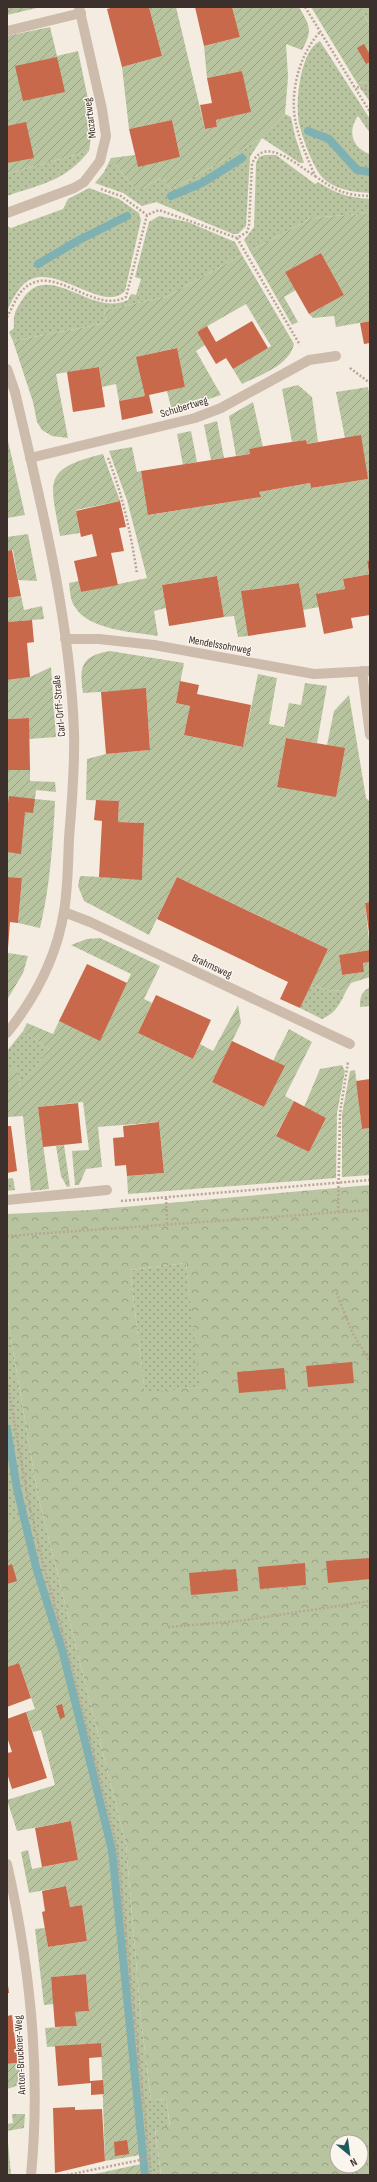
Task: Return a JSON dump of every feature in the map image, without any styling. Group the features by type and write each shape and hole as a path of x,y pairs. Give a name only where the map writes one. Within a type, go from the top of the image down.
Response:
{"street":[{"name":"Mozartweg","path":"7,31 80,10 102,109 106,136 100,161 84,182 74,188 7,213"},
{"name":"Schubertweg","path":"30,458 168,426 221,408 309,360 336,356"},
{"name":"Carl-Orff-Straße","path":"7,369 15,392 49,548 65,639 74,732 72,798 64,912 47,969 21,1016 7,1033"},
{"name":"Mendelssohnweg","path":"65,639 99,640 154,645 314,674 366,671"},
{"path":"366,671 370,734"},
{"name":"Brahmsweg","path":"64,912 90,922 350,1044"},
{"path":"7,1200 107,1190"},
{"name":"Anton-Bruckner-Weg","path":"7,1864 15,1898 25,1964 31,2034 35,2128 30,2175"}],"path":[{"path":"305,7 370,112"},
{"path":"315,176 297,129 294,101 297,81 304,54 320,32"},
{"path":"353,86 370,91"},
{"path":"237,238 246,232 249,226 252,164 254,157 267,151 280,153 330,187 348,195 370,196"},
{"path":"84,182 121,196 147,215"},
{"path":"147,215 159,210 237,238 309,360"},
{"path":"7,317 20,293 30,284 41,280 51,281 100,299 115,301 126,297 147,215"},
{"path":"336,356 370,383"},
{"path":"102,441 121,491 130,530 137,574"},
{"path":"338,1212 340,1181 340,1113 347,1071"},
{"path":"115,1202 340,1181 370,1180"},
{"path":"166,1198 167,1226"},
{"path":"7,1236 167,1226 370,1210"},
{"path":"335,1288 352,1332 370,1362"},
{"path":"7,1381 29,1504 117,1847 148,2158 151,2175"},
{"path":"168,1627 239,1621 370,1601"},
{"path":"67,2175 148,2158"}],"green space":[{"path":"7,7 41,7 7,15"},
{"path":"149,7 176,7 205,129 217,127 216,120 250,112 242,71 207,78 204,46 240,37 232,7 299,7 308,24 309,33 302,50 286,44 288,77 285,114 262,138 171,190 162,177 137,192 111,158 135,155 138,166 180,157 172,120 129,129 122,67 162,56"},
{"path":"311,7 361,7 370,28 370,82 357,83"},
{"path":"361,7 370,7 370,28"},
{"path":"50,27 57,56 78,51 93,123 89,151 7,174 7,36"},
{"path":"320,41 370,119 370,133 358,116 352,133 355,143 359,148 370,154 370,193 344,190 332,185 322,177 308,152 299,123 298,114 300,78 308,55 313,46"},
{"path":"370,82 370,102 357,83"},
{"path":"285,114 291,117 295,136 304,163 300,163 262,138"},
{"path":"262,138 250,157 246,226 238,234 233,234 156,202 142,206 123,193 95,183 104,172 111,158 137,192 162,177 171,190"},
{"path":"89,151 71,169 62,175 42,184 7,196 7,174"},
{"path":"265,155 276,155 315,184 318,182 342,194 370,199 370,213 312,218 250,251 244,240 254,227 256,163 259,157"},
{"path":"89,188 119,199 139,213 141,220 125,291 116,297 104,296 91,293 63,281 36,277 25,283 19,289 7,311 7,226 11,228 63,209 68,199"},
{"path":"370,213 370,321 336,327 334,316 313,318 309,314 344,295 321,253 285,272 296,290 284,297 298,322 292,325 250,251 312,218"},
{"path":"159,216 188,222 235,242 242,255 166,297 104,310 106,323 13,341 9,332 14,328 15,313 22,300 33,289 45,285 57,286 99,302 114,303 128,300 131,294 136,295 141,279 135,277 149,222"},
{"path":"242,255 294,344 291,352 280,364 242,384 233,369 271,346 246,304 197,332 205,345 196,351 221,395 172,411 167,391 185,387 176,348 137,357 145,396 119,401 116,384 102,387 99,367 56,374 68,438 52,436 42,430 37,422 33,402 13,341 106,323 104,310 166,297"},
{"path":"298,385 312,397 318,442 307,444 306,440 292,442 282,389"},
{"path":"368,387 370,398 370,560 367,561 369,574 343,579 345,589 317,594 319,607 303,610 299,583 242,591 248,636 238,637 234,616 224,617 217,576 162,585 166,608 154,611 158,636 112,629 90,621 81,615 73,604 69,583 79,581 81,592 147,578 127,500 109,451 132,447 137,472 141,471 149,515 260,497 259,492 310,483 311,488 368,479 345,438 336,392"},
{"path":"253,402 263,447 249,449 250,454 236,456 229,416"},
{"path":"217,421 224,458 211,460 204,425"},
{"path":"191,431 197,462 183,465 177,434"},
{"path":"8,441 25,515 7,518 7,442"},
{"path":"103,454 120,501 76,510 80,533 60,536 54,502 53,489 55,480 60,472 69,465"},
{"path":"28,534 37,581 18,580 13,550 7,551 7,537"},
{"path":"21,596 24,610 42,606 44,619 7,622 7,598"},
{"path":"110,651 184,663 176,703 190,706 184,735 243,747 258,674 277,678 269,724 284,727 289,703 301,705 305,683 327,686 317,743 286,738 277,787 327,745 334,711 349,695 366,798 370,802 370,902 365,903 370,950 339,955 342,975 364,972 363,963 370,962 370,977 351,983 346,991 327,990 311,984 328,949 177,877 149,935 84,901 78,886 80,876 142,879 144,823 118,822 119,801 86,800 87,759 106,754 150,750 146,689 83,693 81,676 84,664 93,656"},
{"path":"51,667 56,737 29,739 29,718 7,719 7,680 30,677"},
{"path":"7,770 30,770 30,781 55,782 56,792 36,790 35,799 55,801 49,881 40,928 18,923 22,878 7,877"},
{"path":"100,938 160,966 144,999 152,1003 138,1033 193,1059 200,1044 213,1051 238,1005 241,1023 212,1082 264,1107 284,1067 273,1061 289,1029 312,1042 285,1096 294,1101 276,1135 309,1152 326,1118 304,1107 320,1069 342,1065 345,1071 337,1113 336,1178 128,1194 127,1176 164,1173 159,1122 98,1127 102,1167 86,1169 79,1185 75,1185 72,1151 89,1150 83,1102 38,1107 49,1189 31,1191 23,1116 7,1117 7,1076 16,1066 20,1087 49,1049 23,1031 27,1023 53,1034 59,1021 100,1040 131,974 71,945 87,939"},
{"path":"7,946 8,953 28,956 23,973 7,1000"},
{"path":"311,984 327,990 346,991 337,1008 327,1017 322,1019 300,1008"},
{"path":"370,987 370,1006 360,1007 362,995"},
{"path":"23,1031 49,1049 20,1088 16,1067 7,1076 7,1051"},
{"path":"355,1070 362,1129 370,1128 370,1175 342,1177 342,1114 350,1071"},
{"path":"64,1145 70,1186 67,1187 61,1176 56,1146"},
{"path":"13,1178 15,1190 7,1191 7,1179"},
{"path":"370,1185 370,2175 161,2175 155,2128 170,2126 166,2099 151,2100 141,2019 126,1845 38,1496 7,1315 7,1214 90,1210","holes":["186,1263 200,1387 145,1393 130,1270"]},
{"path":"186,1263 201,1387 145,1394 130,1270"},
{"path":"7,1315 38,1496 126,1845 141,2019 151,2100 166,2099 170,2127 155,2129 161,2175 142,2175 115,1867 95,1782 22,1519 7,1522"},
{"path":"22,1518 95,1782 115,1867 140,2155 105,2161 101,2043 47,2047 45,2028 77,2026 75,2012 89,2011 86,1974 51,1977 54,2004 44,2005 35,1929 45,1928 48,1947 87,1941 82,1905 70,1907 66,1886 29,1893 21,1852 28,1850 32,1869 78,1860 71,1821 17,1831 7,1800 55,1785 41,1730 33,1732 26,1712 35,1709 19,1663 7,1667 7,1522"},
{"path":"23,2062 25,2083 7,2089 7,2064"},
{"path":"12,2114 25,2114 24,2128 7,2131 7,2124 13,2123"},
{"path":"7,2131 11,2175 7,2175"},
{"path":"141,2164 142,2175 90,2175"}],"building":[{"path":"114,7 149,7 162,56 122,67 107,9"},
{"path":"195,7 232,7 240,37 204,46"},
{"path":"364,44 370,55 370,62 366,64 357,48"},
{"path":"57,57 65,92 23,101 15,66"},
{"path":"242,71 251,112 216,120 217,127 205,129 200,105 212,103 207,78"},
{"path":"172,120 180,157 138,167 129,129"},
{"path":"26,122 34,158 7,163 7,126"},
{"path":"321,253 344,295 309,314 285,272"},
{"path":"252,321 268,348 233,369 226,358 216,364 197,332 207,326 216,342"},
{"path":"370,321 370,343 364,344 360,323"},
{"path":"177,348 185,387 149,395 153,413 122,420 119,401 145,396 136,357"},
{"path":"99,367 105,407 73,412 67,372"},
{"path":"361,435 368,479 311,488 310,483 259,492 261,497 148,515 141,471 250,454 249,449 271,445 306,440 307,444"},
{"path":"120,501 126,527 119,528 124,551 111,553 118,585 81,592 74,561 97,556 92,534 81,537 76,511"},
{"path":"12,550 21,596 7,598 7,551"},
{"path":"370,560 370,573 369,573 367,561"},
{"path":"370,574 370,615 351,618 353,628 324,634 316,594 345,589 343,579"},
{"path":"217,576 224,617 169,626 162,585"},
{"path":"299,583 306,627 248,636 241,591"},
{"path":"32,620 34,642 27,643 30,677 7,680 7,622"},
{"path":"180,681 199,685 197,694 251,705 243,747 184,735 190,706 176,703"},
{"path":"146,688 150,750 106,754 101,692"},
{"path":"29,718 30,770 7,770 7,719"},
{"path":"286,738 345,748 336,797 277,787"},
{"path":"9,796 35,799 33,813 25,812 21,854 7,852 7,811"},
{"path":"96,800 119,801 118,822 144,823 142,880 99,877 102,821 94,820"},
{"path":"7,877 22,878 18,923 10,922 8,948"},
{"path":"177,877 328,949 300,1008 280,999 288,982 157,919"},
{"path":"370,902 370,933 369,933 365,903"},
{"path":"370,950 370,962 363,963 364,972 342,975 339,955"},
{"path":"87,964 127,983 100,1041 59,1021"},
{"path":"156,995 211,1020 193,1059 138,1033"},
{"path":"232,1041 285,1066 264,1107 212,1082"},
{"path":"370,1079 370,1128 362,1129 356,1081"},
{"path":"294,1101 326,1118 309,1152 276,1136"},
{"path":"78,1103 82,1143 43,1147 38,1107"},
{"path":"159,1122 164,1173 127,1176 126,1165 115,1166 113,1138 124,1137 123,1126"},
{"path":"7,1126 11,1126 17,1171 7,1173"},
{"path":"352,1362 354,1383 308,1387 306,1366"},
{"path":"284,1368 286,1389 239,1393 237,1372"},
{"path":"370,1558 370,1579 328,1583 326,1561"},
{"path":"305,1563 306,1585 260,1589 258,1567"},
{"path":"12,1564 17,1581 7,1584 7,1566"},
{"path":"236,1569 238,1591 191,1595 189,1573"},
{"path":"19,1663 31,1698 7,1707 7,1667"},
{"path":"62,1704 65,1717 60,1719 56,1706"},
{"path":"26,1712 47,1778 12,1789 7,1773 7,1753 12,1752 7,1737 7,1719"},
{"path":"71,1821 78,1860 42,1867 35,1828"},
{"path":"66,1886 70,1907 82,1905 87,1941 48,1947 42,1912 45,1911 42,1891"},
{"path":"86,1974 89,2011 75,2012 77,2026 55,2027 51,1977"},
{"path":"7,1978 9,1993 7,1993"},
{"path":"12,2015 16,2047 22,2046 23,2062 7,2064 7,2016"},
{"path":"101,2043 102,2057 89,2058 90,2081 103,2080 104,2094 91,2095 91,2083 58,2086 55,2046"},
{"path":"75,2107 75,2110 102,2109 105,2161 55,2173 53,2108"},
{"path":"127,2140 129,2154 115,2156 114,2142"}],"waterway":[{"path":"308,131 329,139 357,170 370,172"},
{"path":"171,196 202,183 242,158"},
{"path":"38,264 79,240 127,216"},
{"path":"7,1429 17,1489 36,1567 63,1653 112,1850 145,2175"}]}
